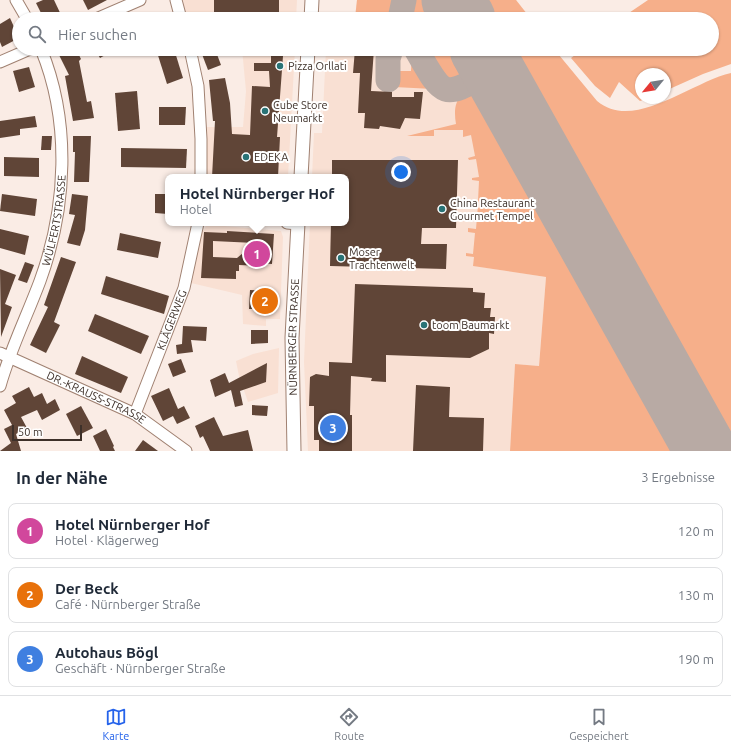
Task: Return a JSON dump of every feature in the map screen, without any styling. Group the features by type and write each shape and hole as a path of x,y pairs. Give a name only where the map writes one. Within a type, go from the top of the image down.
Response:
{"main road":[{"path":"311,12 312,0"},
{"path":"301,174 308,56"},
{"name":"NÜRNBERGER STRASSE","path":"294,451 292,338 295,226"}],"street":[{"path":"16,0 23,12"},
{"path":"112,12 140,0"},
{"path":"176,0 180,12"},
{"path":"0,62 14,56"},
{"name":"WÜLFERTSTRASSE","path":"0,386 5,356 45,267 54,230 61,181 61,135 59,112 54,86 43,56"},
{"path":"192,56 198,86 201,174"},
{"name":"KLÄGERWEG","path":"135,414 184,288 197,226"},
{"name":"DR.-KRAUSS-STRASSE","path":"5,356 135,414 186,451"}],"shaded area":[{"path":"183,0 297,0 296,12 185,12"},
{"path":"357,0 516,0 525,12 356,12"},
{"path":"357,0 401,0 398,12 356,12"},
{"path":"409,0 446,0 452,12 404,12"},
{"path":"462,0 516,0 525,12 469,12"},
{"path":"648,0 731,0 731,64 703,74 671,88 671,68 635,68 635,96 619,82 610,98 595,86 571,58 574,56 719,56 719,12 630,12"},
{"path":"243,56 295,56 288,174 206,174 207,127 243,127 246,91"},
{"path":"326,56 560,56 597,101 605,108 731,451 656,451 510,193 475,266 546,277 539,366 515,364 510,451 308,451 304,362 310,226 349,226 349,174 312,174 314,133 322,133"},
{"path":"412,56 416,56 433,89 394,87 393,71 411,71"},
{"path":"424,56 475,56 479,64 479,73 468,81 459,84 451,84 437,75"},
{"path":"494,56 560,56 597,101 612,109 628,111 657,104 671,104 671,98 715,78 731,73 731,451 715,451"},
{"path":"483,83 490,85 496,92 697,451 510,451 515,364 539,366 546,277 473,266 474,257 466,256 466,253 473,254 475,233 468,232 468,228 476,229 478,205 470,204 471,201 478,201 479,181 472,180 472,178 479,177 476,159 469,160 468,158 475,156 471,135 463,137 463,130 434,130 434,136 407,136 456,124 455,109 459,98 469,89"},
{"path":"206,226 281,231 283,237 280,319 266,319 266,326 243,324 242,295 191,283 202,233"},
{"path":"279,348 278,393 248,402 239,376 236,361 253,354"}],"building":[{"path":"43,0 54,0 60,12 40,12 36,3"},
{"path":"83,0 107,0 88,10"},
{"path":"214,0 279,0 279,12 214,12"},
{"path":"10,18 12,22 12,42 2,47 0,42 0,24"},
{"path":"60,56 80,56 81,59 79,61 87,102 91,101 94,118 73,121 65,76 69,75"},
{"path":"158,56 176,56 183,78 167,84"},
{"path":"203,56 218,56 221,65 208,70"},
{"path":"271,56 283,56 277,137 280,137 278,174 212,174 215,121 213,121 209,80 225,78 230,103 232,134 250,135 252,86 270,87 269,71 254,71 254,63 271,63"},
{"path":"354,56 374,56 371,91 392,92 392,97 414,97 414,92 423,92 420,119 405,118 400,129 380,126 379,129 364,128 365,113 358,113 360,73 353,73"},
{"path":"29,67 35,87 19,92 13,71"},
{"path":"137,91 140,129 118,131 115,93"},
{"path":"159,107 186,107 185,125 159,125"},
{"path":"35,116 37,127 20,129 20,135 0,138 0,121"},
{"path":"42,136 52,136 51,150 41,150"},
{"path":"73,136 91,136 89,182 74,182 75,152 73,152"},
{"path":"121,148 187,149 186,168 121,167"},
{"path":"4,157 39,158 39,177 4,176"},
{"path":"332,160 458,160 456,228 422,228 421,244 447,244 446,269 330,266 331,226 349,226 349,174 332,174"},
{"path":"2,194 37,199 35,216 0,211"},
{"path":"72,194 88,196 85,230 80,246 67,243 75,215 69,214"},
{"path":"155,194 165,194 165,214 155,213"},
{"path":"0,229 29,236 25,255 0,248"},
{"path":"227,231 274,234 272,264 260,263 260,266 239,265 239,271 236,271 236,279 201,278 204,232 227,233","holes":["213,241 255,243 237,258 213,257"]},
{"path":"120,233 161,242 158,258 117,250"},
{"path":"61,257 76,262 54,322 60,325 46,353 30,345 48,307 44,305"},
{"path":"25,262 34,265 27,283 18,280"},
{"path":"0,269 16,275 5,304 12,307 1,337"},
{"path":"106,276 169,296 164,314 101,294"},
{"name":"toom Baumarkt","path":"355,284 473,288 473,292 485,293 484,308 491,308 490,317 495,317 494,334 489,333 489,349 470,358 386,355 386,382 371,381 372,378 351,376 350,415 352,415 352,451 319,451 319,440 314,440 314,406 309,406 310,377 316,374 329,376 329,362 352,363"},
{"path":"250,290 267,291 266,309 249,309"},
{"path":"95,314 149,336 141,354 88,331"},
{"path":"183,326 207,327 206,341 191,340 193,352 177,354 176,345 182,344"},
{"path":"251,330 268,330 268,343 251,344"},
{"path":"82,356 128,377 121,393 75,374"},
{"path":"181,359 186,372 173,377 168,364"},
{"path":"267,363 266,382 240,391 243,405 235,407 231,390 215,397 210,380 225,373 229,383"},
{"path":"416,385 450,387 449,417 484,418 483,451 413,451"},
{"path":"29,387 34,397 42,393 47,404 55,399 60,410 42,420 37,410 21,417 27,428 16,434 21,451 0,451 11,443 4,429 12,425 4,410 16,403 12,396"},
{"path":"169,388 178,409 184,406 190,418 177,424 173,416 163,421 151,396"},
{"path":"252,405 268,406 267,416 252,415"},
{"path":"81,406 93,428 77,436 66,414"},
{"path":"214,417 223,436 248,430 253,451 210,451 203,436 200,438 195,426"},
{"path":"106,429 115,451 100,451 93,436"},
{"path":"143,440 158,451 135,451"}],"taxiway":[{"path":"401,12 404,0"},
{"path":"388,80 389,56"},
{"path":"420,56 433,78 446,89 454,89 464,86 493,71"}],"runway":[{"path":"453,0 460,12"},
{"path":"485,56 706,451"}],"place":[{"name":"Pizza Orllati","path":"280,66"},
{"name":"Cube Store Neumarkt","path":"265,111"},
{"name":"EDEKA","path":"246,157"},
{"name":"China Restaurant Gourmet Tempel","path":"442,209"},
{"name":"Hotel Nürnberger Hof","path":"257,254"},
{"name":"Moser Trachtenwelt","path":"341,258"},
{"name":"Der Beck","path":"265,301"},
{"name":"toom Baumarkt","path":"424,325"},
{"name":"Autohaus Bögl","path":"333,428"}]}
